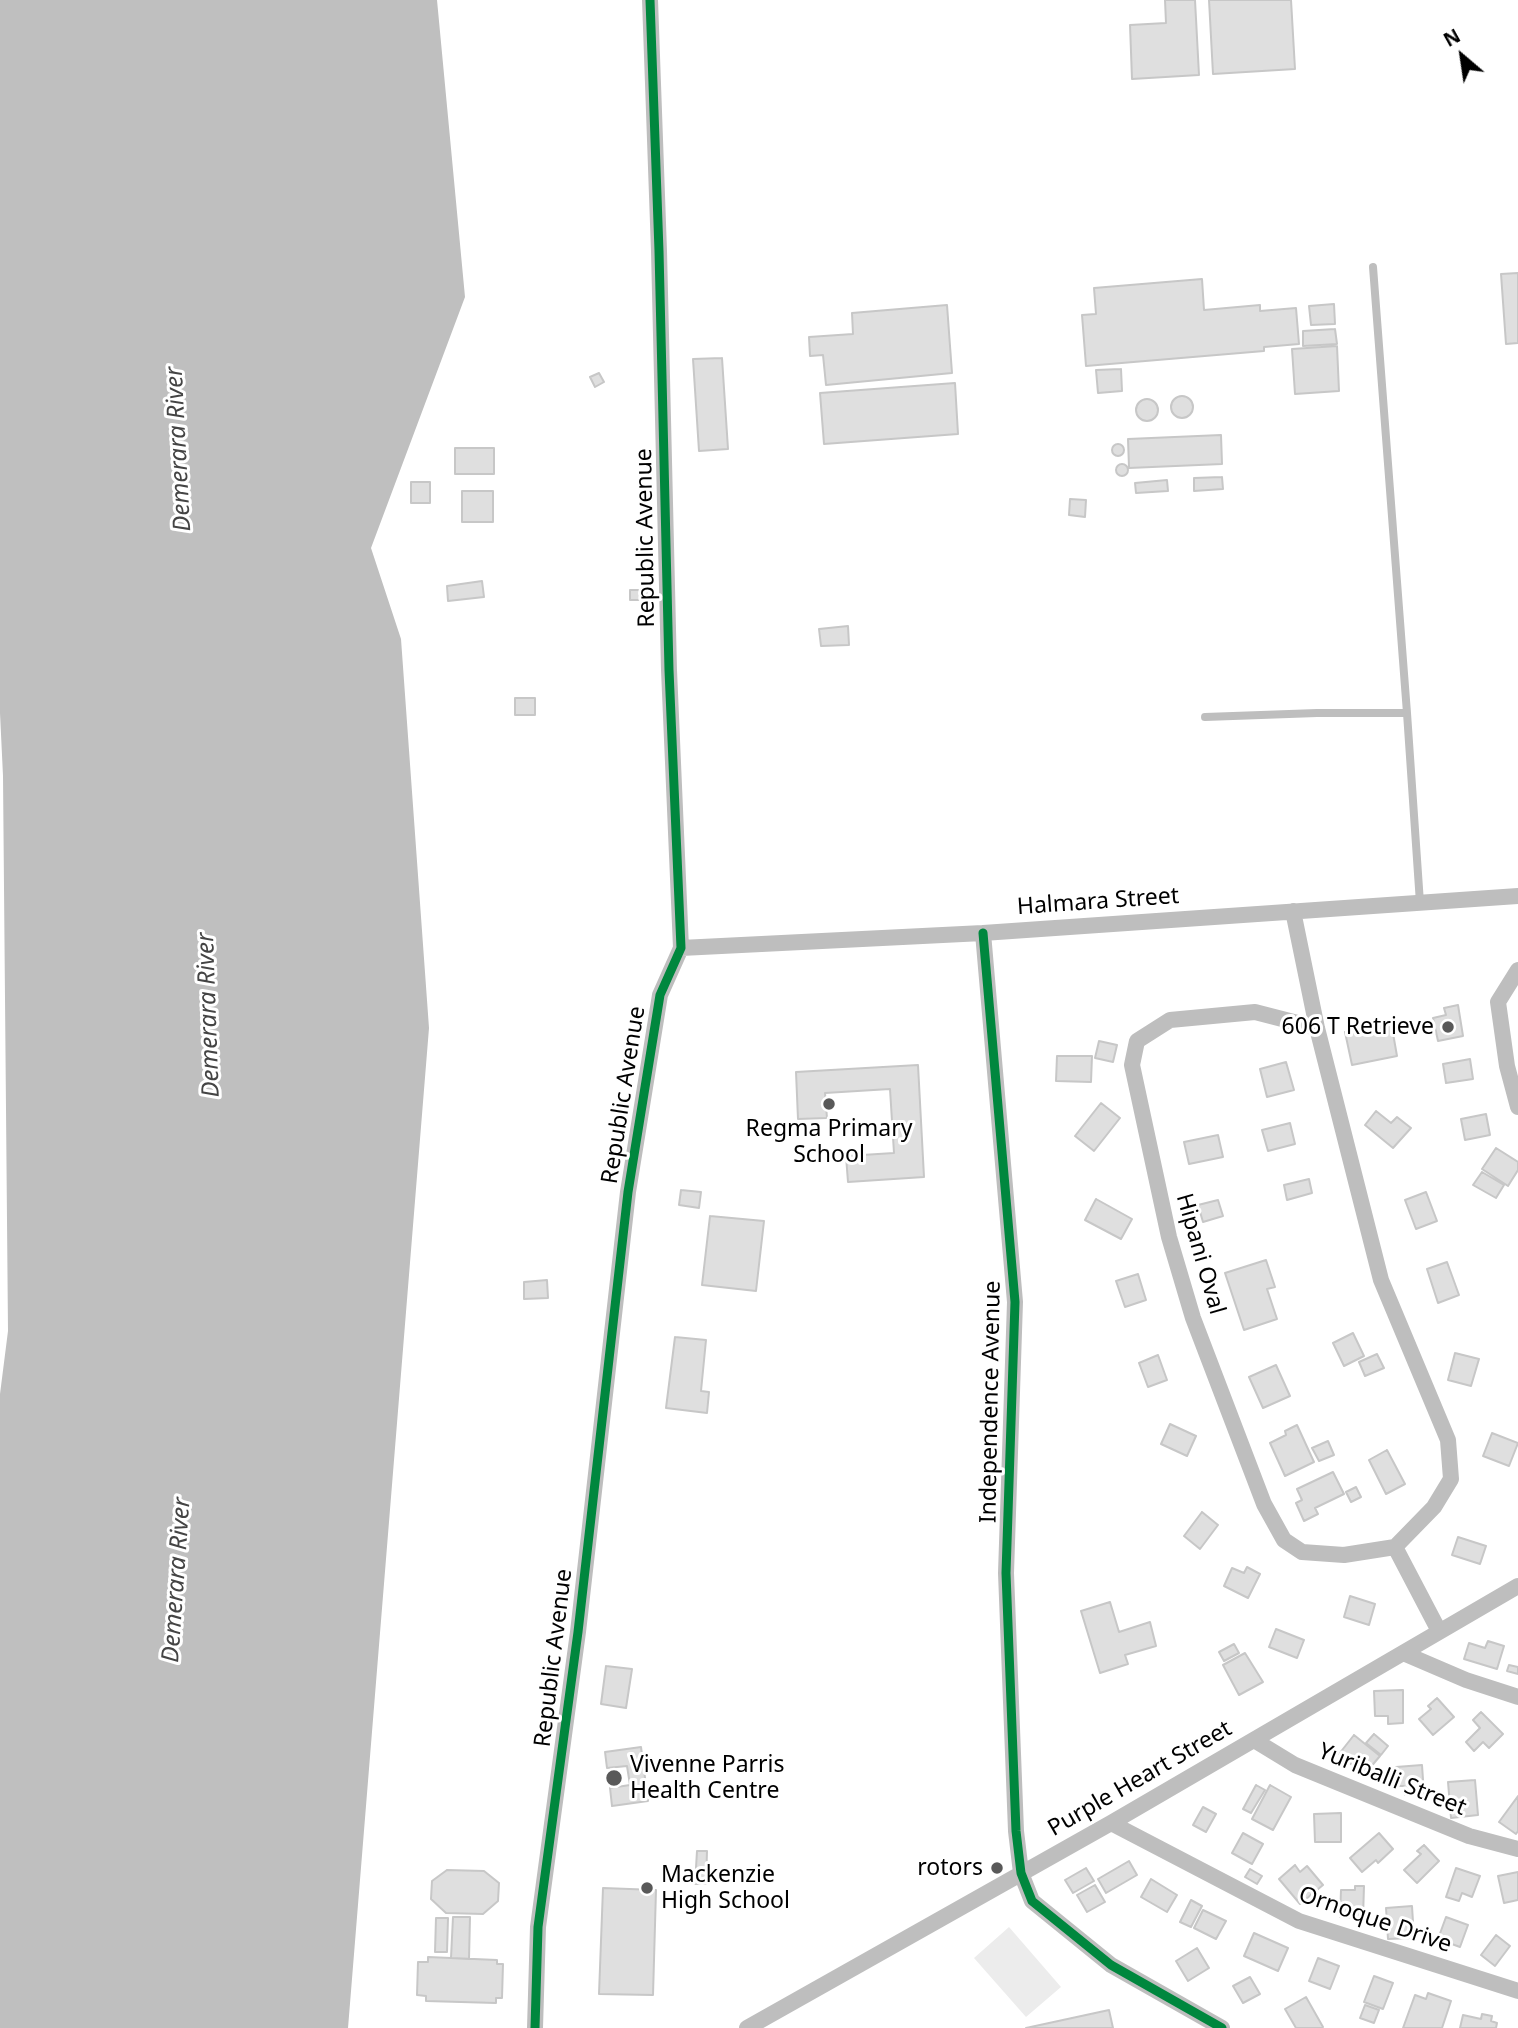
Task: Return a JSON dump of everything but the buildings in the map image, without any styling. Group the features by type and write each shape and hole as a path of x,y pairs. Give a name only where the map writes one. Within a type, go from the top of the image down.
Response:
{"street":[{"name":"Republic Avenue","path":"535,2028 538,1927 578,1632 628,1192 660,995 681,948 668,670 659,251 650,0"},
{"name":"Halmara Street","path":"681,948 983,933 1518,896"},
{"path":"1293,911 1317,1028 1381,1280 1448,1440 1451,1479 1434,1507 1395,1546 1439,1631"},
{"name":"Independence Avenue","path":"983,933 1015,1302 1006,1573 1016,1831 1021,1873 1032,1901 1111,1965 1222,2028"},
{"path":"1518,970 1498,1002 1507,1066 1518,1107"},
{"name":"Hipani Oval","path":"1317,1028 1255,1012 1170,1020 1137,1041 1132,1065 1169,1237 1194,1318 1264,1504 1284,1540 1302,1552 1344,1555 1395,1546"},
{"name":"Purple Heart Street","path":"747,2028 1111,1823 1518,1586"},
{"path":"1403,1653 1466,1681 1518,1697"},
{"name":"Yuriballi Street","path":"1254,1740 1294,1765 1469,1836 1518,1849"},
{"name":"Ornoque Drive","path":"1111,1823 1299,1921 1518,1991"}],"lane":[{"path":"1373,267 1420,903"},
{"path":"1205,717 1408,713"}],"shaded area":[{"path":"1009,1927 1061,1987 1026,2017 974,1958"}],"water":[{"name":"Demerara River","path":"0,0 437,0 465,297 371,548 401,639 429,1028 348,2028 0,2028 0,1394 8,1331 3,776 0,713"}],"cycle path":[{"path":"535,2028 538,1927 578,1632 628,1192 660,995 681,948 669,670 650,0"},
{"path":"983,933 1015,1302 1006,1573 1016,1831 1021,1873 1032,1901 1111,1965 1222,2028"}],"place":[{"name":"606 T Retrieve","path":"1448,1027"},
{"name":"Regma Primary School","path":"829,1104"},
{"name":"Vivenne Parris Health Centre","path":"614,1778"},
{"name":"rotors","path":"997,1868"},
{"name":"Mackenzie High School","path":"647,1888"}]}
